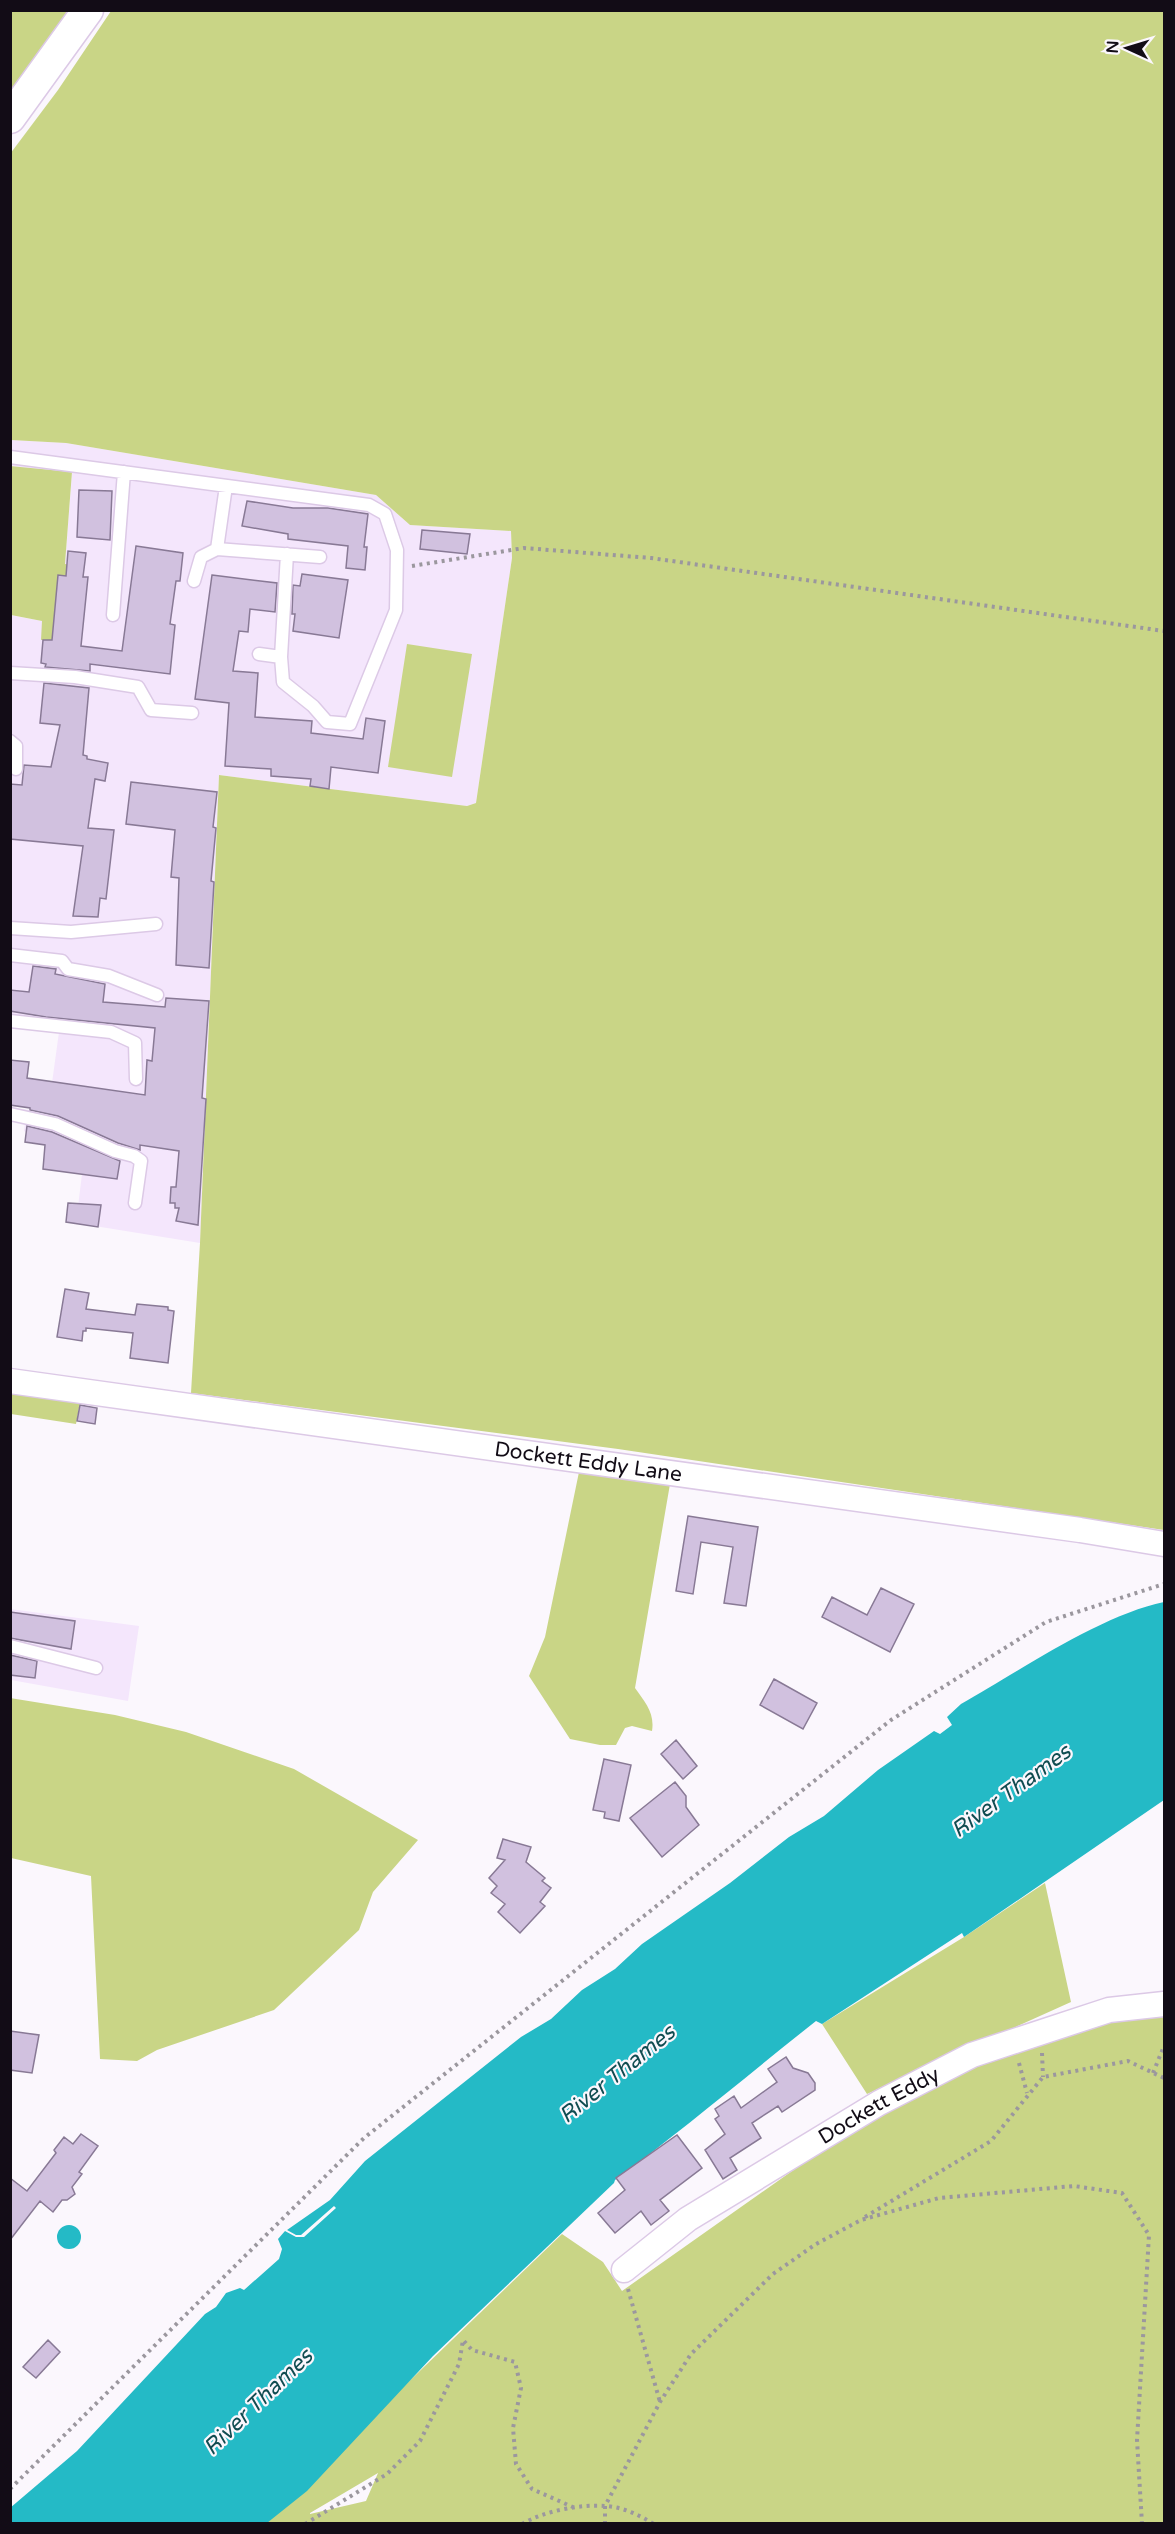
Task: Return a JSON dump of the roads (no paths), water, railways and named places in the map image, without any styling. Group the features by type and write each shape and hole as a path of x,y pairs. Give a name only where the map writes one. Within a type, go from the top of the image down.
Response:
{"street":[{"path":"10,118 88,10"},
{"name":"Dockett Eddy Lane","path":"10,1381 1080,1530 1164,1544"},
{"name":"Dockett Eddy","path":"624,2271 688,2219 879,2103 972,2055 1109,2010 1164,2004"}],"lane":[{"path":"10,457 369,505 385,514 397,550 396,610 350,724 327,722 313,706 283,682 281,657 287,554"},
{"path":"113,615 123,472"},
{"path":"217,549 226,486"},
{"path":"194,581 201,557 217,549 320,557"},
{"path":"259,654 281,657"},
{"path":"10,673 75,677 138,687 151,710 192,713"},
{"path":"10,741 16,746 16,769"},
{"path":"10,928 71,932 156,924"},
{"path":"10,955 62,961 68,969 109,976 157,995"},
{"path":"10,1022 111,1032 135,1043 136,1079"},
{"path":"10,1114 55,1124 115,1151 134,1156 141,1161 135,1203"},
{"path":"10,1646 96,1668"}],"water":[{"name":"River Thames","path":"1164,1602 1164,1800 964,1937 962,1933 822,2024 816,2021 615,2180 433,2356 307,2491 267,2523 11,2523 10,2508 77,2451 205,2314 216,2307 226,2293 240,2288 244,2290 279,2259 282,2249 278,2239 285,2231 296,2237 304,2237 336,2208 334,2206 301,2235 287,2230 330,2200 365,2161 521,2037 551,2019 582,1990 615,1969 642,1944 730,1883 789,1837 824,1816 878,1770 934,1731 940,1734 952,1725 947,1717 961,1704 1087,1631 1140,1609"},
{"path":"69,2225 78,2228 81,2237 78,2246 69,2249 60,2246 57,2237 60,2228"}]}
